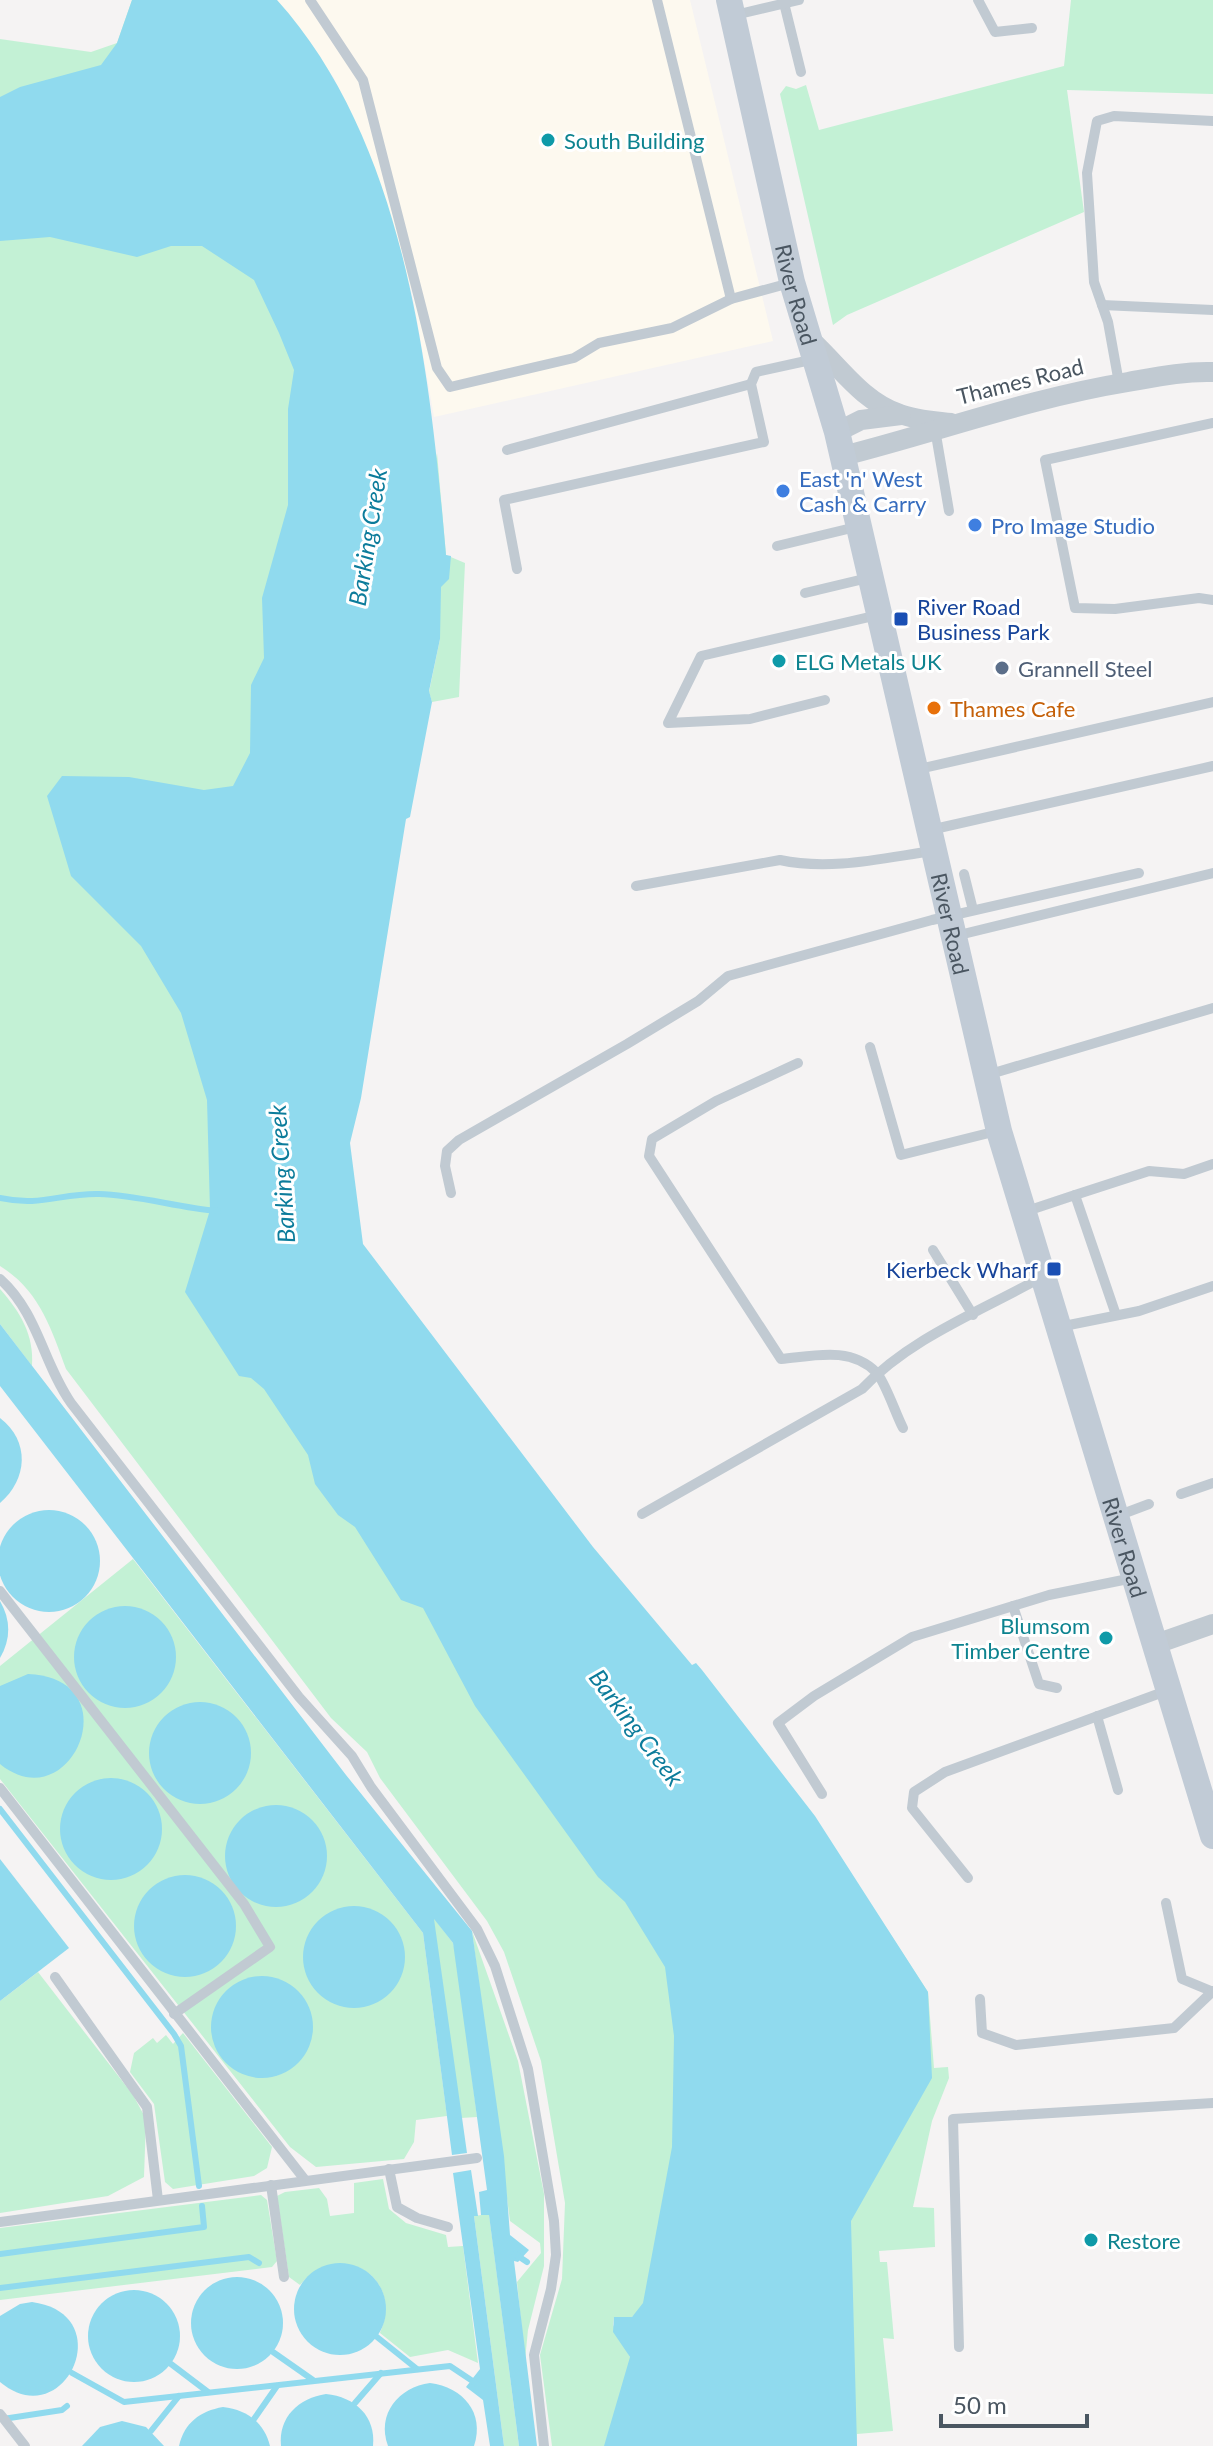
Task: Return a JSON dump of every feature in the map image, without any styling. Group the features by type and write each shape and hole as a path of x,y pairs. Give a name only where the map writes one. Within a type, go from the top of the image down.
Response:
{"street":[{"name":"River Road","path":"731,8 792,282 815,350 840,444 930,841 958,921 985,1076 999,1131 1213,1836"},
{"path":"815,350 885,408 943,426"},
{"name":"Thames Road","path":"840,444 943,426 1119,383 1191,371 1213,372"},
{"path":"840,444 861,420 902,415"},
{"path":"1156,1644 1213,1624"}],"lane":[{"path":"310,0 363,80 437,368 450,387 574,358 599,343 672,328 731,299 792,282"},
{"path":"657,0 731,299"},
{"path":"731,8 799,0"},
{"path":"978,0 995,32 1032,28"},
{"path":"784,3 801,72"},
{"path":"1119,383 1094,282 1087,173 1097,121 1114,116 1213,121"},
{"path":"1102,305 1213,310"},
{"path":"517,569 504,500 764,442 751,384 756,372 815,350"},
{"path":"507,450 751,384"},
{"path":"1213,423 1045,460 1075,608 1115,609 1199,598 1213,600"},
{"path":"943,426 949,511"},
{"path":"777,546 858,526"},
{"path":"805,593 870,577"},
{"path":"825,700 750,719 668,723 701,656 878,615"},
{"path":"914,770 1213,702"},
{"path":"636,886 780,860 801,865 874,861 930,841 1213,766"},
{"path":"451,1193 445,1166 447,1151 459,1140 698,1001 728,976 958,921 1139,873"},
{"path":"958,921 1213,873"},
{"path":"958,921 964,874"},
{"path":"985,1076 1213,1008"},
{"path":"870,1047 901,1155 999,1131"},
{"path":"798,1063 716,1101 652,1139 649,1156 781,1359 844,1353 877,1373 903,1428"},
{"path":"1022,1213 1149,1171 1184,1174 1213,1164"},
{"path":"1075,1195 1116,1315"},
{"path":"933,1250 955,1292 973,1315"},
{"path":"642,1514 862,1389 877,1373 920,1342 1042,1277"},
{"path":"0,1279 30,1313 54,1379 71,1403 299,1697 352,1756 371,1787 477,1929 495,1966 528,2069 554,2221 556,2255 551,2289 534,2355 544,2446"},
{"path":"1057,1328 1169,1302 1213,1286"},
{"path":"1181,1494 1213,1483"},
{"path":"1115,1517 1149,1504"},
{"path":"822,1794 778,1723 814,1696 912,1637 1013,1606 1133,1578"},
{"path":"0,1591 244,1904 270,1947 174,2014"},
{"path":"1013,1606 1039,1684 1057,1688"},
{"path":"968,1878 912,1808 914,1792 945,1772 1170,1690"},
{"path":"1097,1716 1118,1790"},
{"path":"0,1788 305,2180"},
{"path":"980,1999 982,2033 1016,2045 1174,2028 1212,1991 1182,1979 1166,1903"},
{"path":"55,1977 147,2107 158,2200"},
{"path":"959,2347 953,2119 1213,2103"},
{"path":"0,2222 477,2158"},
{"path":"389,2169 397,2207 417,2218 448,2227"},
{"path":"271,2185 284,2277"},
{"path":"0,2414 25,2446"}],"shaded area":[{"path":"277,0 690,0 773,341 434,417 412,292 365,148 334,78"}],"green space":[{"path":"132,0 191,19 0,127 0,39 91,52 117,43"},
{"path":"1071,0 1213,0 1213,94 1067,90 1084,212 847,315 833,325 780,94 786,86 796,89 806,85 819,130 1064,66"},
{"path":"128,198 322,282 278,770 177,865 677,1922 697,2259 632,2317 614,2318 613,2325 630,2357 645,2446 552,2446 540,2355 562,2279 565,2203 541,2061 504,1952 487,1921 380,1778 367,1752 331,1718 66,1369 49,1325 34,1298 25,1286 0,1266 0,208"},
{"path":"437,453 446,555 465,563 459,697 432,702 429,692 440,639 415,581"},
{"path":"0,1289 24,1324 31,1344 32,1366 0,1324"},
{"path":"133,1559 423,1933 447,2116 416,2120 414,2142 404,2159 316,2167 290,2147 0,1779 0,1666"},
{"path":"853,1877 928,1992 934,2068 948,2067 949,2078 932,2121 913,2207 934,2208 935,2247 879,2251 880,2262 887,2262 894,2339 883,2338 893,2431 857,2434 857,2446 804,2446"},
{"path":"433,1917 453,1943 457,1959 477,2117 461,2118"},
{"path":"472,1931 518,2061 544,2194 544,2266 528,2330 525,2360 517,2282 541,2253 540,2243 510,2221"},
{"path":"38,1972 133,2095 146,2119 144,2177 108,2196 0,2213 0,2001"},
{"path":"183,2033 272,2147 267,2168 254,2176 173,2189 165,2182 154,2104 130,2072 134,2053 153,2038 157,2043 166,2035 173,2044"},
{"path":"383,2179 389,2209 406,2223 446,2235 448,2247 463,2246 478,2363 448,2350 410,2357 380,2333 385,2312 383,2295 376,2280 364,2270 349,2265 332,2265 315,2271 300,2285 289,2277 277,2196 285,2192 319,2188 327,2199 330,2216 354,2213 354,2183"},
{"path":"261,2195 267,2200 277,2261 272,2267 0,2300 0,2228"},
{"path":"489,2214 519,2446 504,2446 474,2216"}],"water":[{"name":"Barking Creek","path":"132,0 277,0 321,57 356,121 383,190 404,262 420,336 446,555 451,556 449,579 441,587 440,639 429,691 432,702 410,817 406,819 361,1098 350,1143 363,1244 593,1547 692,1665 696,1663 702,1670 815,1816 928,1992 932,2078 851,2221 857,2446 604,2446 630,2357 613,2332 614,2317 632,2317 643,2303 672,2147 674,2036 665,1967 625,1902 598,1877 475,1706 423,1608 401,1600 355,1527 338,1515 315,1484 308,1455 264,1389 251,1378 239,1376 185,1292 210,1210 207,1100 181,1013 141,946 71,876 47,796 62,776 129,777 204,790 233,786 250,753 251,685 264,658 262,598 288,505 288,409 294,370 254,280 202,246 171,246 137,257 50,237 0,241 0,97 20,87 101,65 117,43"},
{"path":"0,1324 346,1775 472,1931 504,2156 510,2235 529,2250 518,2262 514,2261 537,2446 519,2446 489,2215 481,2215 479,2192 487,2190 453,1943 434,1919 467,2153 452,2155 423,1933 0,1386"},
{"path":"0,1418 17,1438 22,1460 16,1483 0,1503"},
{"path":"49,1510 69,1514 85,1525 96,1541 100,1561 96,1581 85,1597 69,1608 49,1612 29,1608 13,1597 2,1581 -2,1561 2,1541 13,1525 29,1514"},
{"path":"0,1601 8,1630 0,1658"},
{"path":"125,1606 145,1610 161,1621 172,1637 176,1657 172,1677 161,1693 145,1704 125,1708 105,1704 89,1693 78,1677 74,1657 78,1637 89,1621 105,1610"},
{"path":"28,1674 60,1681 77,1698 84,1720 80,1742 67,1762 49,1775 26,1777 0,1764 0,1686"},
{"path":"200,1702 220,1706 236,1717 247,1733 251,1753 247,1773 236,1789 220,1800 200,1804 180,1800 164,1789 153,1773 149,1753 153,1733 164,1717 180,1706"},
{"path":"111,1778 131,1782 147,1793 158,1809 162,1829 158,1849 147,1865 131,1876 111,1880 91,1876 75,1865 64,1849 60,1829 64,1809 75,1793 91,1782"},
{"path":"276,1805 296,1809 312,1820 323,1836 327,1856 323,1876 312,1892 296,1903 276,1907 256,1903 240,1892 229,1876 225,1856 229,1836 240,1820 256,1809"},
{"path":"0,1859 69,1948 0,2001"},
{"path":"185,1875 205,1879 221,1890 232,1906 236,1926 232,1946 221,1962 205,1973 185,1977 165,1973 149,1962 138,1946 134,1926 138,1906 149,1890 165,1879"},
{"path":"354,1906 374,1910 390,1921 401,1937 405,1957 401,1977 390,1993 374,2004 354,2008 334,2004 318,1993 307,1977 303,1957 307,1937 318,1921 334,1910"},
{"path":"262,1976 282,1980 298,1991 309,2007 313,2027 309,2047 298,2063 282,2074 262,2078 242,2074 226,2063 215,2047 211,2027 215,2007 226,1991 242,1980"},
{"path":"471,2170 478,2216 474,2216 504,2446 490,2446 483,2400 466,2387 480,2369 453,2173"},
{"path":"340,2263 358,2266 373,2276 383,2291 386,2309 383,2327 373,2342 358,2352 340,2355 322,2352 307,2342 297,2327 294,2309 297,2291 307,2276 322,2266"},
{"path":"237,2277 255,2280 270,2290 280,2305 283,2323 280,2341 270,2356 255,2366 237,2369 219,2366 204,2356 194,2341 191,2323 194,2305 204,2290 219,2280"},
{"path":"134,2290 152,2293 167,2303 177,2318 180,2336 177,2354 167,2369 152,2379 134,2382 116,2379 101,2369 91,2354 88,2336 91,2318 101,2303 116,2293"},
{"path":"32,2302 59,2311 74,2327 78,2347 73,2367 62,2384 45,2394 23,2395 0,2382 0,2316 20,2304"},
{"path":"430,2383 452,2390 468,2404 476,2423 474,2446 388,2446 385,2423 393,2404 409,2390"},
{"path":"326,2394 346,2399 362,2410 371,2426 373,2446 281,2446 283,2426 292,2411 307,2400"},
{"path":"223,2407 247,2414 264,2430 270,2446 179,2446 194,2419"},
{"path":"122,2421 146,2427 164,2446 82,2446 100,2427"}],"waterway":[{"path":"0,1198 27,1201 99,1194 218,1211"},
{"path":"0,1809 181,2046 199,2186"},
{"path":"0,2254 204,2227 202,2206"},
{"path":"515,2254 527,2262"},
{"path":"0,2288 249,2257 259,2263"},
{"path":"377,2337 417,2369"},
{"path":"273,2352 313,2380"},
{"path":"171,2364 208,2392"},
{"path":"72,2373 124,2402 450,2366 477,2384"},
{"path":"355,2403 381,2373"},
{"path":"254,2419 277,2386"},
{"path":"151,2431 179,2396"},
{"path":"3,2419 62,2410 67,2406"}],"place":[{"name":"South Building","path":"548,140"},
{"name":"East 'n' West Cash & Carry","path":"783,491"},
{"name":"Pro Image Studio","path":"975,525"},
{"name":"River Road Business Park","path":"901,619"},
{"name":"ELG Metals UK","path":"779,661"},
{"name":"Grannell Steel","path":"1002,668"},
{"name":"Thames Cafe","path":"934,708"},
{"name":"Kierbeck Wharf","path":"1054,1269"},
{"name":"Blumsom Timber Centre","path":"1106,1638"},
{"name":"Restore","path":"1091,2240"}]}
